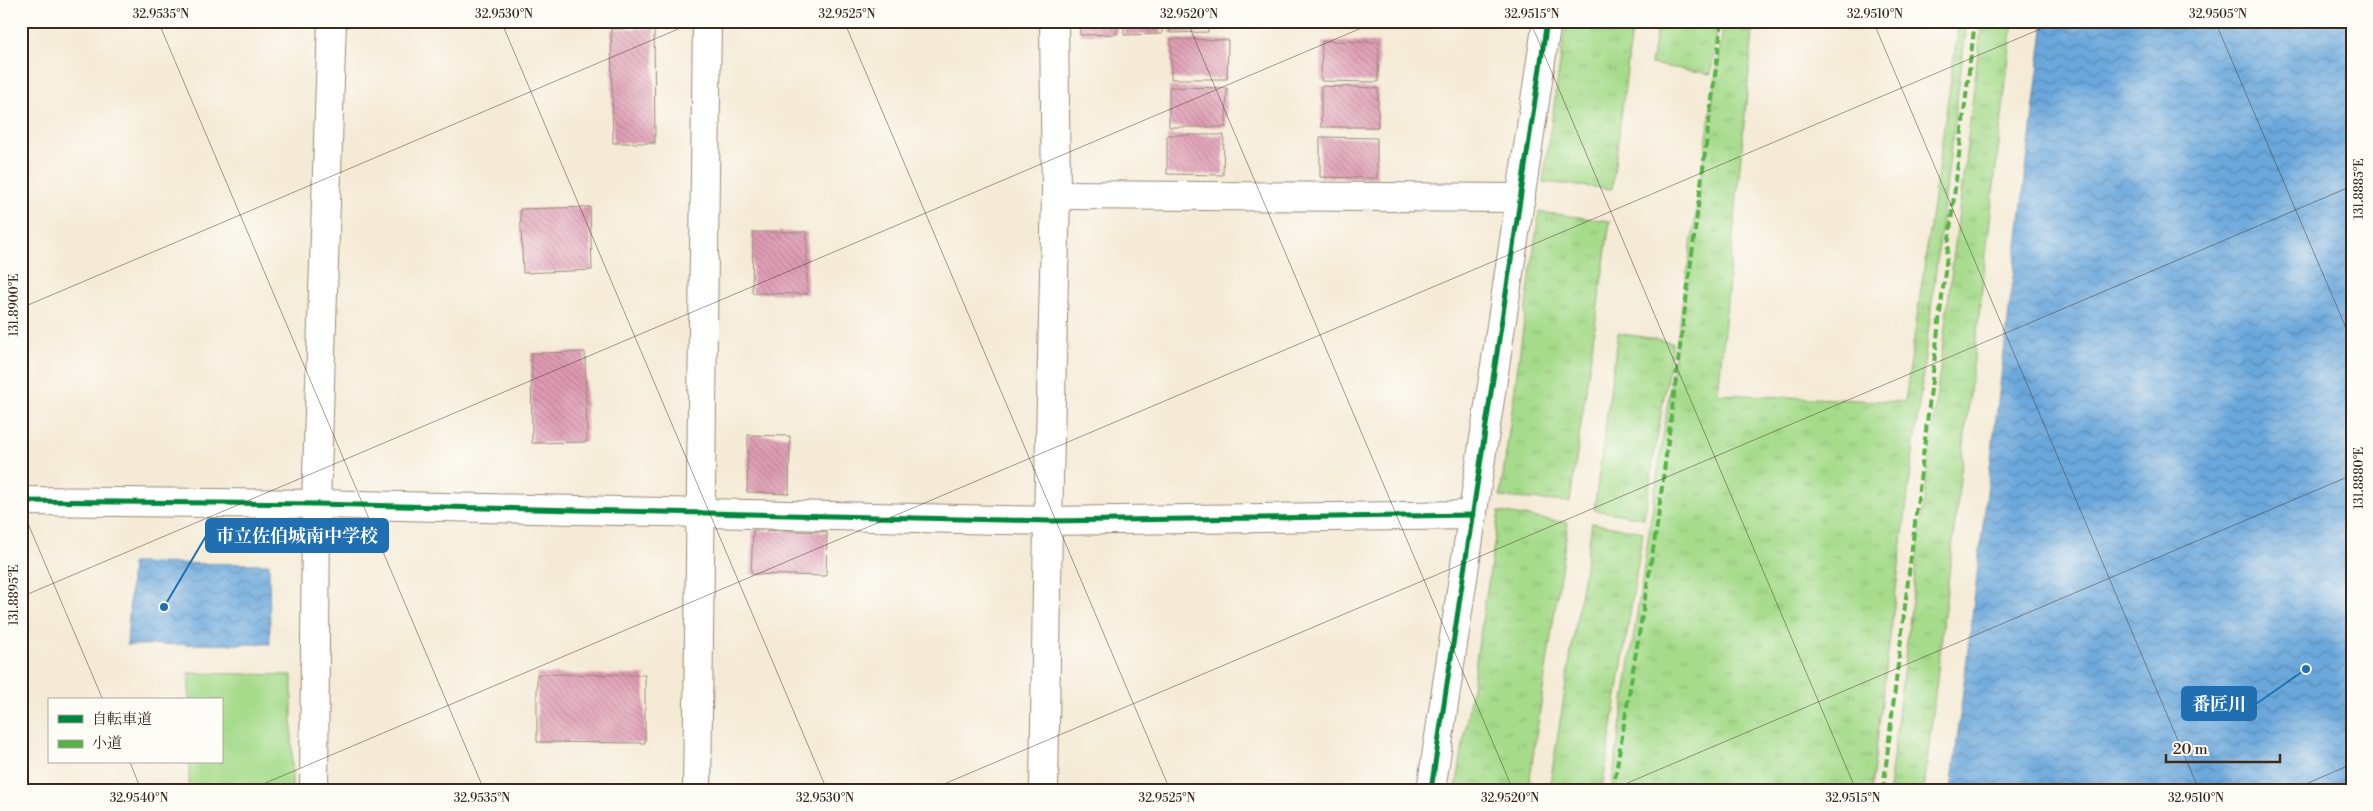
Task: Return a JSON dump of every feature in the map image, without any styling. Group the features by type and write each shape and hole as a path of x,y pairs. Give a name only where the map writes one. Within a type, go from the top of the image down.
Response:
{"street":[{"path":"314,790 316,504 332,21"},
{"path":"697,790 707,21"},
{"path":"1044,790 1056,195 1054,21"},
{"path":"1431,790 1547,21"},
{"path":"1056,195 1520,198"},
{"path":"21,501 316,504 1048,521 1473,515"}],"green space":[{"path":"1566,21 1633,21 1612,189 1543,182"},
{"path":"1658,21 1718,21 1711,74 1651,64"},
{"path":"1724,21 1754,21 1718,394 1905,402 1959,21 1967,21 1871,790 1611,790"},
{"path":"1982,21 2013,21 1924,790 1889,790"},
{"path":"1539,212 1610,221 1570,502 1500,497"},
{"path":"1618,333 1673,342 1644,518 1594,510"},
{"path":"1499,512 1568,523 1528,790 1456,790"},
{"path":"1592,523 1643,532 1602,790 1549,790"},
{"path":"189,673 292,675 292,790 189,790 189,764 222,764 222,698 189,698"}],"water":[{"path":"2044,21 2352,21 2352,790 1951,790"},
{"path":"132,563 269,564 270,644 127,645"}],"building":[{"path":"1079,21 1117,21 1117,34 1080,35"},
{"path":"1124,21 1162,21 1162,34 1124,35"},
{"path":"1169,21 1208,21 1208,32 1170,33"},
{"path":"654,28 655,143 613,143 611,29"},
{"path":"1171,39 1228,40 1227,79 1171,79"},
{"path":"1322,41 1379,42 1378,82 1321,81"},
{"path":"1321,86 1378,88 1378,127 1321,127"},
{"path":"1169,87 1227,88 1226,127 1169,127"},
{"path":"1167,135 1224,135 1223,175 1167,174"},
{"path":"1320,137 1377,138 1377,178 1320,177"},
{"path":"590,207 592,270 523,273 520,209"},
{"path":"753,232 807,232 807,294 752,293"},
{"path":"585,352 587,442 532,443 531,353"},
{"path":"748,435 790,436 789,494 747,492"},
{"path":"753,530 827,532 826,576 751,574"},
{"path":"537,674 645,675 645,743 537,742"}],"marked path":[{"path":"1613,790 1657,526 1722,21"},
{"path":"1883,790 1975,21"}],"cycle path":[{"path":"1431,790 1547,21"},
{"path":"21,501 316,504 1048,521 1473,515"}],"place":[{"name":"市立佐伯城南中学校","path":"164,607"},
{"name":"番匠川","path":"2306,669"}]}
